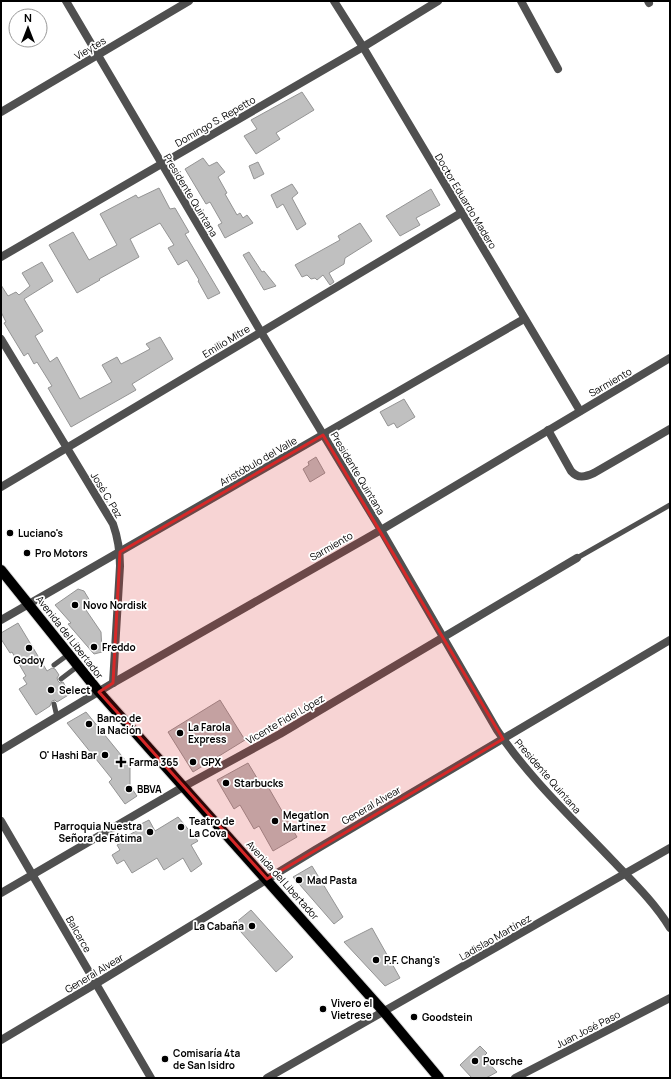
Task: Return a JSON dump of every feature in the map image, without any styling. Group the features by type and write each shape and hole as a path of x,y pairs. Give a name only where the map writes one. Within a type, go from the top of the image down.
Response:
{"main road":[{"name":"Avenida del Libertador","path":"1,570 99,692 384,1012 439,1078"}],"street":[{"name":"Presidente Quintana","path":"66,1 261,332 381,530 503,739 537,782 645,895 670,928"},
{"name":"Vieytes","path":"1,112 189,1"},
{"name":"Doctor Eduardo Madero","path":"334,1 363,47 580,411"},
{"name":"Domingo S. Repetto","path":"1,257 363,47 438,1"},
{"path":"521,1 558,69"},
{"name":"Emilio Mitre","path":"1,487 461,213"},
{"name":"Aristóbulo del Valle","path":"1,620 524,319"},
{"name":"José C. Paz","path":"1,339 113,524 118,538 120,552 113,683"},
{"name":"Sarmiento","path":"1,750 113,683 381,530 670,358"},
{"path":"548,430 574,475 586,477 670,429"},
{"name":"Vicente Fidel López","path":"1,893 183,787 280,734 577,558"},
{"name":"General Alvear","path":"1,1040 97,984 322,846 670,640"},
{"name":"Balcarce","path":"1,821 151,1078"},
{"name":"Ladislao Martínez","path":"267,1078 670,848"},
{"name":"Juan José Paso","path":"515,1078 670,998"}],"lane":[{"path":"577,558 670,505"},
{"path":"54,665 69,654"},
{"path":"61,679 78,666"},
{"path":"54,704 57,717"}],"highlighted area":[{"path":"323,435 503,739 267,879 99,692 113,683 120,552"}],"building":[{"path":"302,92 314,110 276,133 280,139 256,154 244,136 257,129 251,120"},
{"path":"203,158 209,166 217,162 225,172 218,177 227,193 225,194 237,215 240,213 243,218 247,215 253,223 225,238 218,225 222,223 210,202 206,204 185,169"},
{"path":"258,162 264,174 254,179 249,166"},
{"path":"292,184 298,193 292,198 306,224 297,230 283,204 277,208 271,195"},
{"path":"159,188 170,209 175,208 189,232 185,234 220,293 208,299 187,260 178,265 168,248 174,245 160,223 130,239 139,257 77,293 49,245 73,232 89,260 117,245 100,214 136,195 138,198"},
{"path":"431,189 440,205 416,218 420,225 400,236 386,216"},
{"path":"360,223 372,241 345,258 344,264 329,273 334,282 330,285 323,275 317,280 315,278 311,279 307,275 302,277 295,265 340,240 338,236"},
{"path":"249,252 262,272 264,271 276,286 264,290 243,255"},
{"path":"42,262 53,281 24,299 43,331 35,336 50,362 57,357 80,399 112,382 102,365 117,357 121,364 150,349 146,344 160,337 173,359 132,384 136,390 71,427 48,388 52,386 37,362 34,364 28,353 24,356 4,323 6,322 1,312 1,285 8,296 16,292 19,295 30,286 22,273"},
{"path":"404,399 415,417 397,428 394,423 388,426 380,412"},
{"path":"316,457 325,473 310,482 303,469 309,465 308,462"},
{"path":"78,589 84,591 93,606 86,610 101,632 102,652 94,654 68,624 71,623 55,605"},
{"path":"18,623 47,671 52,668 55,669 59,675 57,678 58,681 60,683 63,682 70,694 57,702 55,700 52,701 50,706 36,715 19,689 27,684 23,678 26,676 12,652 10,653 1,639 1,633"},
{"path":"220,700 245,740 193,772 168,732"},
{"path":"86,712 130,766 130,786 137,796 125,804 109,782 112,779 67,723"},
{"path":"248,763 263,788 267,785 297,837 273,851 259,826 254,829 240,805 234,809 217,780"},
{"path":"178,817 198,841 191,845 202,864 191,872 183,858 164,870 157,858 132,873 124,860 117,864 112,855 120,850 117,845 121,843 119,841 141,828 139,825 149,820 155,831"},
{"path":"312,866 343,917 334,924 293,877"},
{"path":"251,910 293,957 276,972 234,924"},
{"name":"P.F. Chang's","path":"372,928 400,978 385,986 344,942"},
{"name":"Porsche","path":"480,1046 487,1053 483,1057 497,1072 486,1078 472,1078 460,1065"}],"place":[{"name":"Luciano's","path":"10,533"},
{"name":"Pro Motors","path":"27,553"},
{"name":"Novo Nordisk","path":"75,605"},
{"name":"Freddo","path":"94,647"},
{"name":"Godoy","path":"29,648"},
{"name":"Select","path":"51,690"},
{"name":"Banco de la Nación","path":"89,724"},
{"name":"La Farola Express","path":"180,733"},
{"name":"O' Hashi Bar","path":"105,755"},
{"name":"Farma 365","path":"121,762"},
{"name":"GPX","path":"193,762"},
{"name":"Starbucks","path":"226,783"},
{"name":"BBVA","path":"129,789"},
{"name":"Megatlon Martinez","path":"275,821"},
{"name":"Teatro de La Cova","path":"181,827"},
{"name":"Parroquia Nuestra Señora de Fátima","path":"150,832"},
{"name":"Mad Pasta","path":"299,880"},
{"name":"La Cabaña","path":"252,926"},
{"name":"P.F. Chang's","path":"376,960"},
{"name":"Vivero el Vietrese","path":"323,1009"},
{"name":"Goodstein","path":"414,1017"},
{"name":"Comisaría 4ta de San Isidro","path":"165,1059"},
{"name":"Porsche","path":"475,1061"}]}
